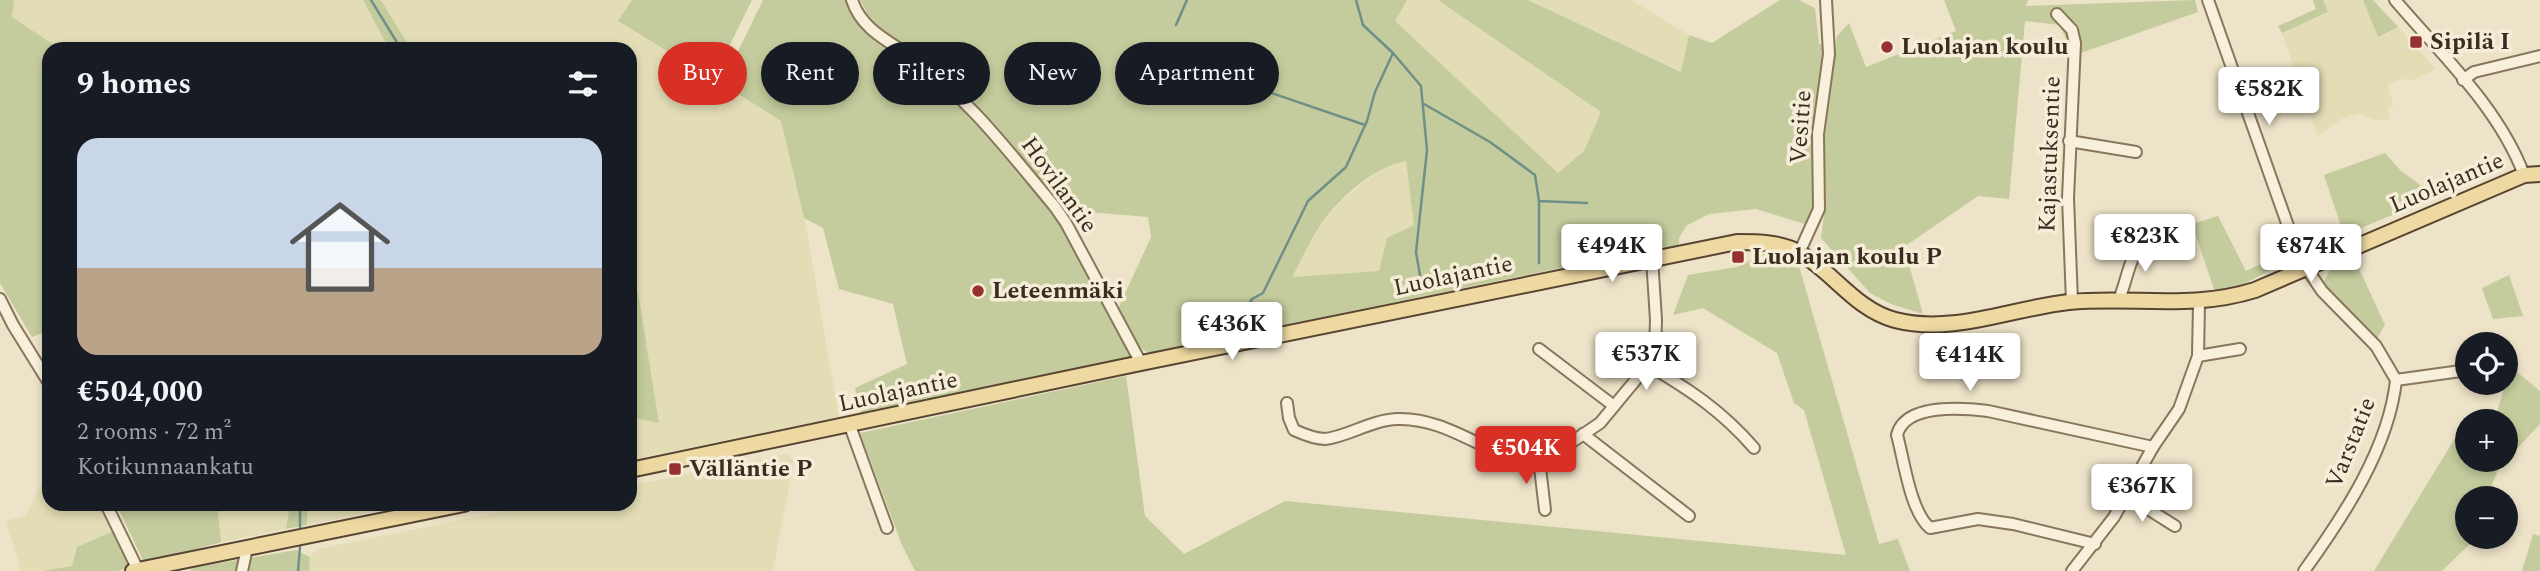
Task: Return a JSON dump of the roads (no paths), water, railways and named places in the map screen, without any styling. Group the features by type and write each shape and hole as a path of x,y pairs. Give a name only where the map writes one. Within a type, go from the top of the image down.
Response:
{"main road":[{"name":"Luolajantie","path":"637,469 1737,242 1768,243 1799,253 1860,303 1894,320 1913,323 1951,324 2025,308 2072,302 2199,303 2255,290 2524,175 2540,174"},
{"path":"136,570 429,511"}],"street":[{"name":"Hovilantie","path":"852,0 855,10 869,28 922,65 968,106 1055,207 1141,363"},
{"name":"Vesitie","path":"1799,253 1819,209 1818,134 1829,54 1826,0"},
{"name":"Varstatie","path":"2208,0 2299,257 2336,307 2375,346 2396,380 2386,420 2367,472 2341,520 2304,571"},
{"path":"2395,0 2506,136 2524,175"},
{"name":"Kajastuksentie","path":"2057,14 2072,30 2075,43 2069,141 2068,240 2072,302"},
{"path":"2463,80 2474,72 2540,56"},
{"path":"2069,141 2136,152"},
{"path":"2122,301 2121,294 2138,246 2144,239 2152,237"},
{"path":"1287,403 1294,430 1306,435 1325,439 1374,422 1420,419 1534,461 1600,423 1648,365 1655,350 1652,258"},
{"path":"0,299 42,371"},
{"path":"2072,571 2095,544 2152,447 2179,409 2198,356 2199,303"},
{"path":"1539,349 1614,406"},
{"path":"2198,356 2240,349"},
{"path":"1648,365 1707,401 1734,425 1754,448"},
{"path":"2396,380 2455,372"},
{"path":"2095,544 2012,524 1978,519 1930,528 1923,522 1917,509 1897,435 1900,425 1907,418 1935,410 1963,408 1988,411 2152,447"},
{"path":"850,426 887,528"},
{"path":"1583,434 1689,516"},
{"path":"1534,461 1545,510"},
{"path":"2126,495 2175,526"},
{"path":"109,511 136,570"},
{"path":"242,571 247,548"}],"waterway":[{"path":"371,0 397,42"},
{"path":"1176,25 1187,0"},
{"path":"1236,326 1252,299 1263,293 1308,201 1346,167 1393,53 1363,25 1356,0"},
{"path":"1393,53 1421,86 1427,150 1416,252 1422,287"},
{"path":"1279,96 1365,125"},
{"path":"1424,104 1490,142 1535,175 1539,201 1587,203"},
{"path":"1539,201 1539,263"},
{"path":"300,511 300,527"},
{"path":"298,571 300,547"}],"place":[{"name":"Sipilä I","path":"2416,42"},
{"name":"Luolajan koulu","path":"1887,47"},
{"name":"Luolajan koulu P","path":"1738,257"},
{"name":"Leteenmäki","path":"978,291"},
{"name":"Välläntie P","path":"675,469"}]}
